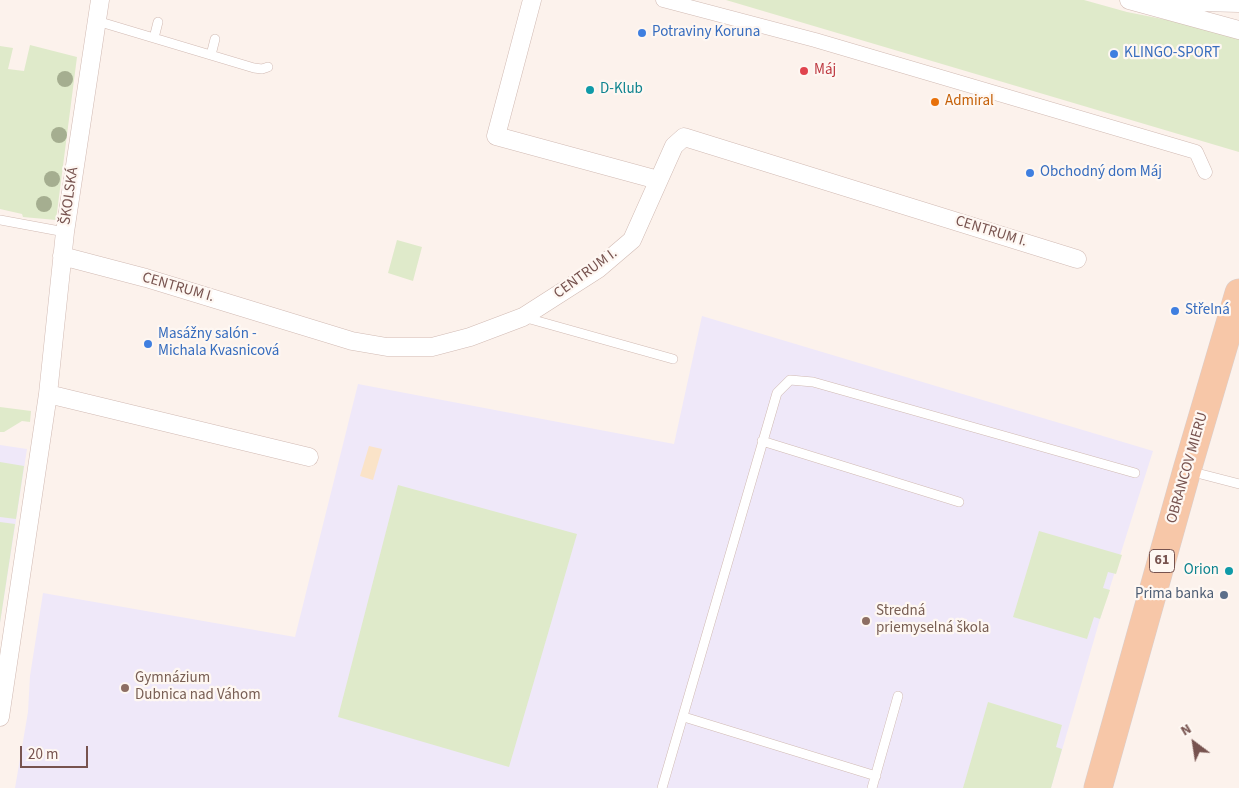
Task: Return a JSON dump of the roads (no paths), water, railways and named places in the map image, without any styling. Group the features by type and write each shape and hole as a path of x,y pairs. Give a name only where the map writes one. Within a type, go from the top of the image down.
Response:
{"main road":[{"name":"OBRANCOV MIERU","path":"1098,788 1187,470 1239,293"}],"street":[{"name":"ŠKOLSKÁ","path":"0,717 48,394 65,232 100,0"},
{"path":"532,0 496,136 658,180"},
{"path":"663,0 815,40 1196,152 1205,172"},
{"path":"1130,0 1239,3"},
{"path":"1130,0 1239,30"},
{"name":"CENTRUM I.","path":"62,256 146,278 352,341 387,346 432,347 470,337 523,317 598,269 632,240 674,146 684,137 1077,259"},
{"path":"48,394 309,457"}],"lane":[{"path":"97,21 254,68 262,70 268,67"},
{"path":"154,38 158,22"},
{"path":"210,55 215,39"},
{"path":"0,220 65,232"},
{"path":"523,317 673,359"},
{"path":"662,788 777,393 790,380 813,382 1135,473"},
{"path":"762,441 959,502"},
{"path":"1187,470 1239,484"},
{"path":"872,788 898,696"},
{"path":"684,716 876,776"}],"place":[{"name":"Potraviny Koruna","path":"642,33"},
{"name":"KLINGO-SPORT","path":"1114,54"},
{"name":"Máj","path":"804,71"},
{"name":"D-Klub","path":"590,90"},
{"name":"Admiral","path":"935,102"},
{"name":"Obchodný dom Máj","path":"1030,173"},
{"name":"Střelná","path":"1175,311"},
{"name":"Masážny salón - Michala Kvasnicová","path":"148,344"},
{"name":"Orion","path":"1229,571"},
{"name":"Prima banka","path":"1224,595"},
{"name":"Stredná priemyselná škola","path":"866,621"},
{"name":"Gymnázium Dubnica nad Váhom","path":"125,688"}]}
